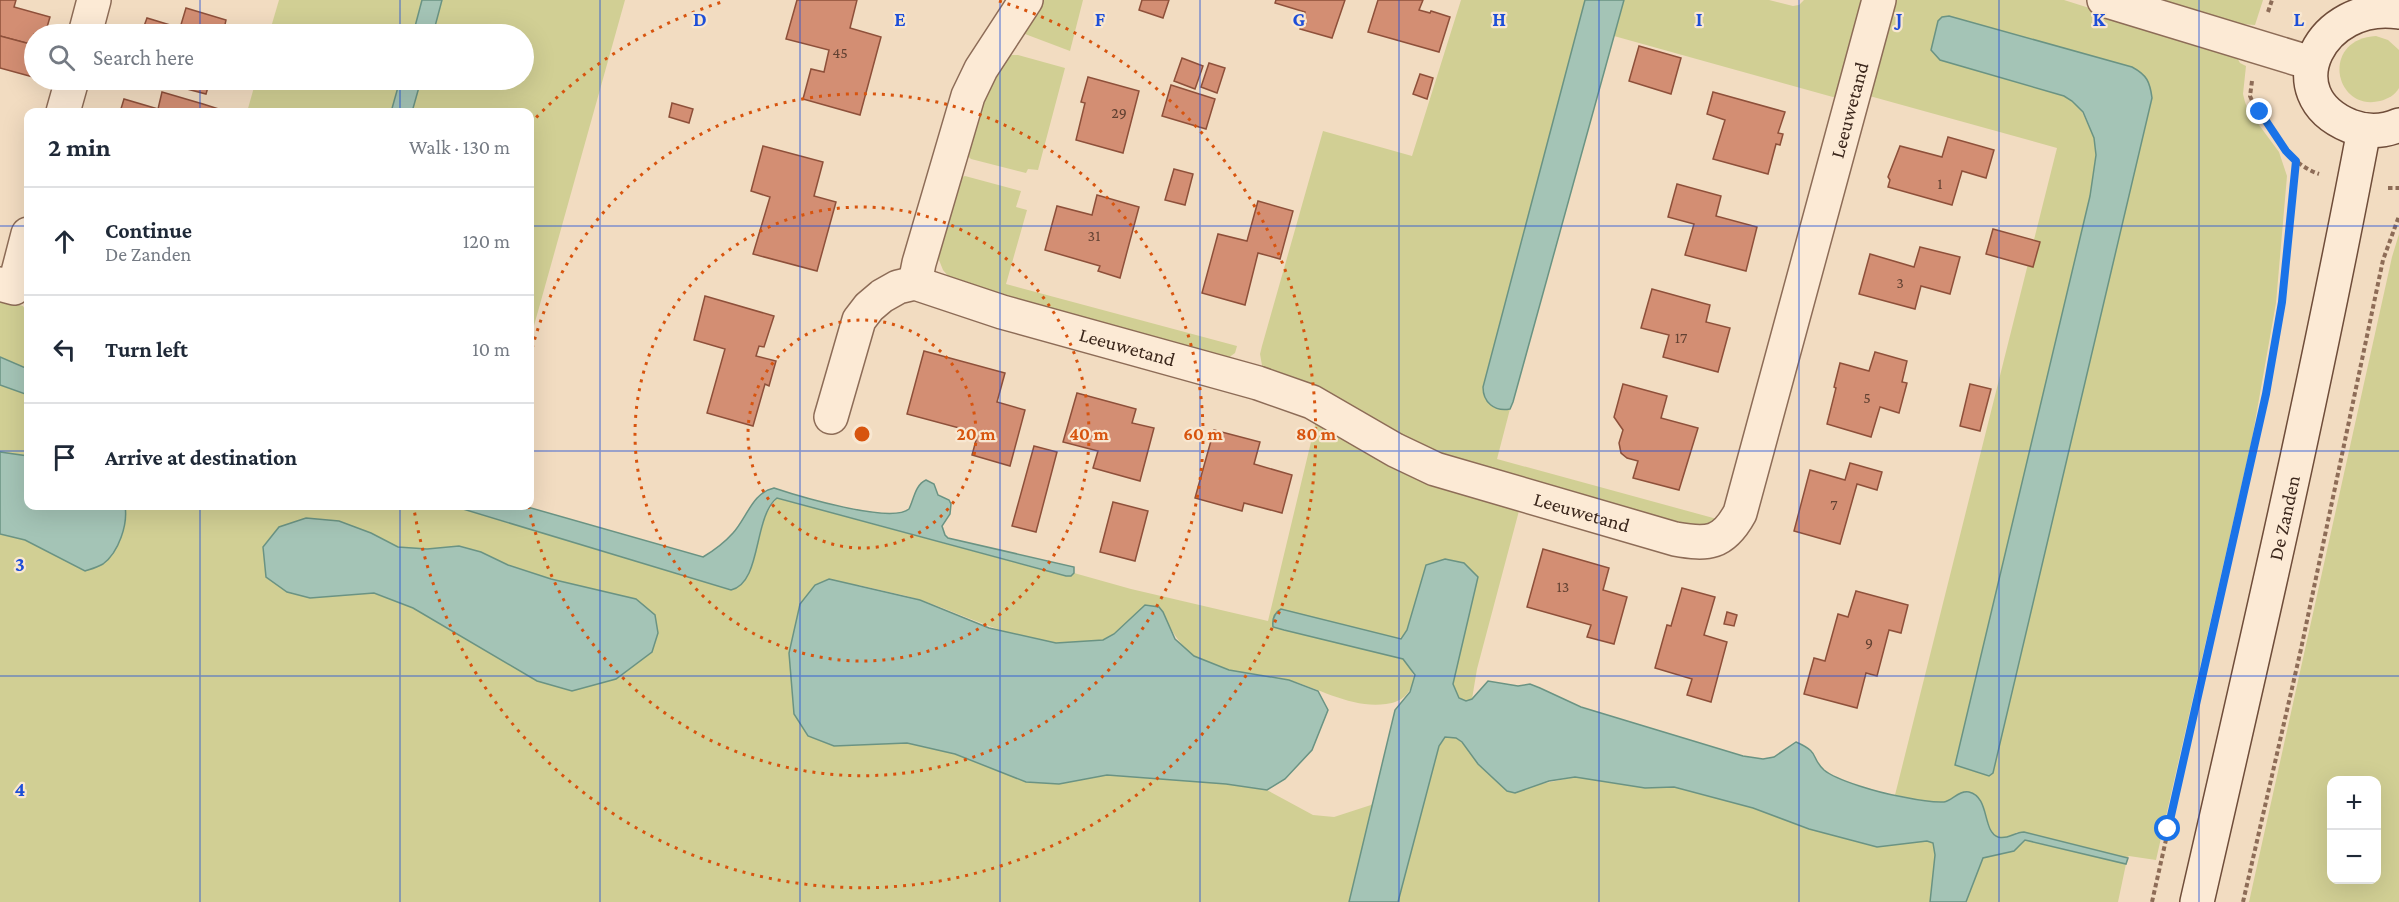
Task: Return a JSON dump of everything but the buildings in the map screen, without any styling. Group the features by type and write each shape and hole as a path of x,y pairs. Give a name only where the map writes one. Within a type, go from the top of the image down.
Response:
{"street":[{"path":"88,24 94,0"},
{"path":"831,417 859,320 882,296 898,287 915,283 968,96 981,69 1026,0"},
{"name":"Leeuwetand","path":"915,283 1002,312 1258,383 1328,410 1395,450 1435,469 1675,538 1697,543 1713,541 1724,535 1740,513 1879,0"},
{"path":"2104,0 2311,63"},
{"path":"2391,6 2360,7 2335,18 2318,38 2311,63 2312,84 2321,103 2335,118 2364,130 2385,130 2399,125"},
{"path":"64,108 69,90"},
{"name":"De Zanden","path":"2198,902 2336,277 2364,130"},
{"path":"0,284 14,288 24,249"}],"path":[{"path":"2253,74 2250,96 2286,151 2311,171 2323,175"},
{"path":"2152,902 2266,394 2282,302 2296,161"},
{"path":"2243,902 2301,649 2383,260 2399,216"}],"shaded area":[{"path":"279,0 422,0 416,24 272,24"},
{"path":"422,0 442,0 436,24 416,24"},
{"path":"442,0 625,0 534,326 534,108 413,108 418,90 534,90 534,24 436,24"},
{"path":"1038,0 1083,0 1070,51 1025,34 1022,29"},
{"path":"1461,0 1585,0 1483,387 1491,405 1499,409 1510,409 1497,459 1717,519 1701,526 1684,527 1439,456 1263,371 1260,354 1323,131 1412,156"},
{"path":"1585,0 1624,0 1513,402 1510,409 1499,409 1487,401 1483,387"},
{"path":"1624,0 1769,0 1793,6 1799,5 1804,0 1866,0 1840,99 1614,36"},
{"path":"1892,0 2064,0 2235,54 2240,63 2246,66 2243,94 2248,110 2279,152 2287,176 2276,303 2252,439 2156,860 2129,856 2126,858 2017,832 2007,838 2000,838 1990,827 1980,801 1967,793 1940,803 1895,795 2057,148 1866,95","holes":["1931,50 2150,85 2152,98 1993,773 1989,776 1955,765 2090,196 2096,155 2094,138 2082,112 2072,101 2064,96 1940,60"]},
{"path":"2153,0 2263,0 2255,25 2227,23"},
{"path":"1949,16 2132,67 2147,79 2152,98 1993,773 1989,776 1955,765 2090,196 2096,155 2094,138 2083,112 2064,96 1940,60 1931,50 1938,21 1942,17"},
{"path":"2376,36 2388,40 2399,50 2399,88 2386,99 2364,101 2352,96 2344,86 2340,74 2341,61 2347,49 2358,40"},
{"path":"1008,55 1018,55 1065,68 1038,170 1028,169 1026,173 971,159 962,151 975,109"},
{"path":"253,90 397,90 392,108 248,108"},
{"path":"397,90 418,90 413,108 392,108"},
{"path":"965,176 1021,191 1016,207 1027,210 1006,284 1237,346 1235,353 1224,361 955,284 943,270 937,255 954,179"},
{"path":"2399,234 2399,902 2249,902 2392,257"},
{"path":"0,300 24,308 24,367 0,357"},
{"path":"0,357 24,367 24,394 0,385"},
{"path":"0,385 24,394 24,455 0,452"},
{"path":"1317,417 1520,507 1477,669 1472,699 1466,701 1459,698 1453,684 1477,577 1426,566 1405,636 1397,639 1403,659 1408,663 1415,679 1405,696 1392,703 1362,704 1289,680 1215,666 1193,655 1182,645 1159,607 1145,605 1109,638 1081,644 1058,643 1034,640 921,600 858,585 789,653 794,714 808,736 834,746 907,743 955,754 1027,782 1059,784 1107,775 1226,784 1267,790 1313,815 1334,817 1371,805 1439,746 1445,737 1456,738 1462,742 1478,764 1507,791 1575,777 1645,788 1674,787 1753,808 1809,829 1911,841 1927,840 1933,843 1935,855 1930,902 0,902 0,534 25,540 56,556 123,510 466,510 715,585 748,576 765,516 777,498 1065,576 1071,576 1074,573 1131,589 1268,621","holes":["371,533 398,547 427,549 459,546 551,579 636,599 537,681 413,608 374,593 310,598 287,592"]},
{"path":"0,452 24,455 24,510 126,510 124,529 114,552 101,565 85,571 25,540 0,534"},
{"path":"926,480 934,484 938,495 949,500 951,504 950,514 942,526 948,538 1074,567 1074,573 1066,576 777,498 769,507 764,519 748,575 741,585 731,590 466,510 534,509 703,557 733,533 755,500 774,488 844,507 899,513 909,509 922,482"},
{"path":"306,518 339,521 371,533 398,547 427,549 459,546 551,579 636,599 655,615 658,633 652,652 616,679 572,691 537,681 413,608 374,593 310,598 287,592 266,577 263,547 279,527"},
{"path":"1445,559 1464,563 1478,577 1453,684 1459,698 1466,701 1472,699 1488,681 1518,686 1530,684 1581,707 1743,756 1763,759 1774,757 1796,742 1812,752 1824,770 1849,782 1890,794 1933,802 1944,802 1969,792 1980,800 1990,828 1998,837 2024,832 2128,858 2126,864 2025,840 2014,851 1983,858 1966,902 1930,902 1935,855 1933,843 1927,841 1877,847 1809,829 1753,808 1674,787 1645,788 1575,777 1549,781 1515,793 1507,791 1478,764 1462,742 1456,738 1445,737 1439,746 1398,902 1349,902 1395,710 1410,692 1415,675 1403,659 1273,627 1273,619 1281,609 1401,639 1407,630 1426,565"},
{"path":"829,579 920,600 989,628 1056,643 1103,640 1114,634 1145,605 1159,607 1175,639 1194,656 1229,670 1289,680 1318,691 1328,710 1312,750 1285,779 1267,790 1226,784 1107,775 1059,784 1026,782 955,754 907,743 834,746 808,736 794,714 789,653 800,604 815,585"},
{"path":"2025,840 2126,864 2118,902 1966,902 1983,858 2014,851"}],"route":[{"path":"2168,829 2266,394 2282,302 2296,161 2286,151 2260,112"}]}
